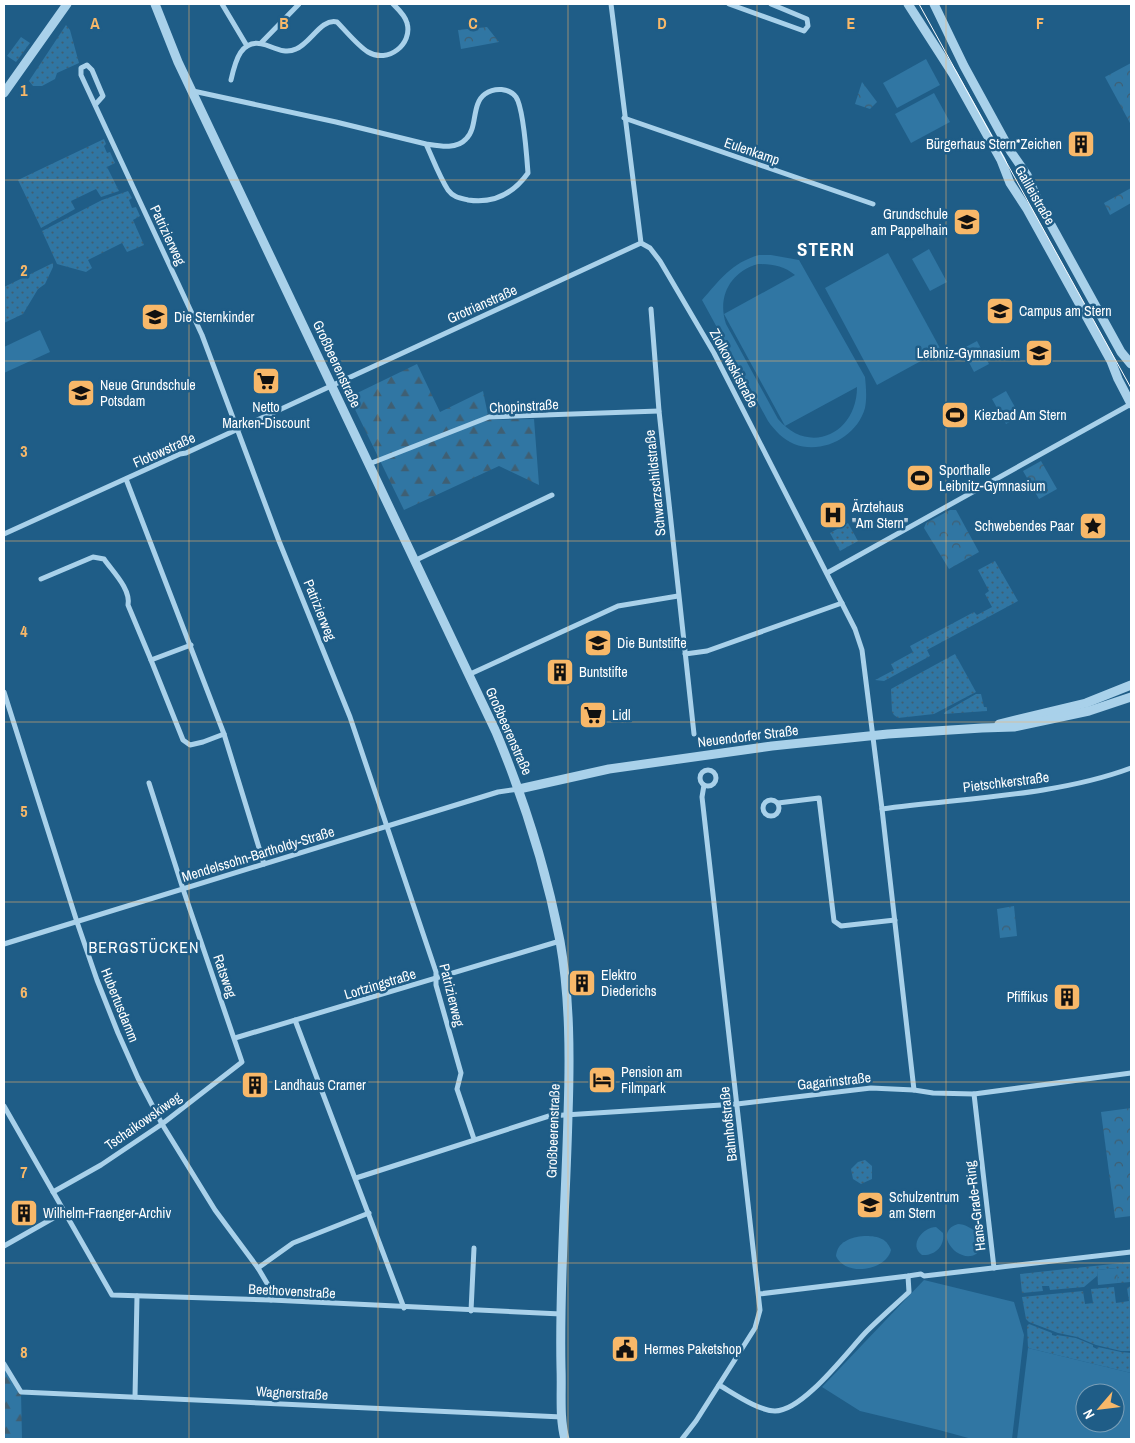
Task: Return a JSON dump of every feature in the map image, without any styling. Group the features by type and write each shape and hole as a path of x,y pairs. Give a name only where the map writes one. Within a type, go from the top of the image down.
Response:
{"street":[{"path":"4,93 67,4"},
{"name":"Großbeerenstraße","path":"154,4 178,62 496,732 519,789 536,844 560,941 568,1021 568,1114 561,1314 562,1417 565,1439"},
{"path":"222,4 247,46"},
{"path":"231,80 235,60 247,46 261,43 299,4"},
{"path":"261,43 281,51 293,50 304,45 325,24 334,21 368,52 387,55 396,52 402,47 408,31 405,18 393,4"},
{"path":"611,4 641,242"},
{"path":"733,4 804,31 808,26 807,19 771,4"},
{"name":"Galileistraße","path":"908,4 953,74 1001,160 1010,183 1027,209 1112,361 1118,379 1131,404"},
{"name":"Galileistraße","path":"934,4 964,66 1011,152 1027,175 1039,203 1121,352 1131,364"},
{"name":"Patrizierweg","path":"95,105 103,96 92,70 87,65 81,68 81,75 202,335 279,541 350,717 436,972 436,985 461,1073 457,1089 474,1139"},
{"path":"193,91 444,147 460,144 468,138 477,105 485,94 501,88 510,91 517,99 524,135 528,173 519,186 491,200 477,201 455,197 448,190 426,144"},
{"name":"Eulenkamp","path":"624,118 873,204"},
{"name":"Grotrianstraße","path":"332,385 641,242"},
{"name":"Ziolkowskistraße","path":"641,242 655,254 690,309 714,353 855,629 862,650 914,1090"},
{"name":"Schwarzschildstraße","path":"652,308 659,411 694,734"},
{"name":"Flotowstraße","path":"4,534 180,454 186,453 332,385"},
{"path":"826,573 1131,404"},
{"name":"Chopinstraße","path":"369,464 488,417 659,411"},
{"path":"126,479 224,734 264,864"},
{"path":"414,561 552,495"},
{"path":"41,578 93,557 104,559 123,584 129,600 128,605 183,740 190,745 224,734"},
{"path":"468,675 618,606 678,596"},
{"path":"685,654 707,651 842,603"},
{"path":"151,660 191,645"},
{"name":"Neuendorfer Straße","path":"982,728 1086,703 1131,686"},
{"name":"Hubertusdamm","path":"4,692 77,922 118,1033 138,1078 162,1124 215,1210 258,1268 271,1290 271,1300"},
{"name":"Neuendorfer Straße","path":"519,789 609,769 698,755 873,735 1014,727 1040,723 1089,711 1131,697"},
{"name":"Pietschkerstraße","path":"882,808 1082,783 1110,776 1131,768"},
{"name":"Ratsweg","path":"149,783 242,1062"},
{"name":"Bahnhofstraße","path":"682,1439 696,1422 755,1328 760,1310 702,797 704,785"},
{"name":"Mendelssohn-Bartholdy-Straße","path":"4,944 498,792 519,789"},
{"path":"778,803 819,798 834,922 841,926 895,920"},
{"name":"Lortzingstraße","path":"235,1038 560,941"},
{"path":"295,1020 404,1308"},
{"name":"Tschaikowskiweg","path":"53,1192 101,1165 162,1124 242,1062"},
{"name":"Gagarinstraße","path":"356,1178 549,1116 737,1104 871,1088 974,1094 1131,1073"},
{"name":"Hans-Grade-Ring","path":"974,1094 994,1268 1131,1252"},
{"path":"4,1106 64,1212 4,1246"},
{"name":"Beethovenstraße","path":"64,1212 112,1295 271,1300 404,1308 561,1314"},
{"path":"258,1268 293,1243 369,1214"},
{"path":"471,1311 474,1248"},
{"path":"759,1294 921,1274 924,1276 994,1268"},
{"path":"719,1385 758,1406 774,1411 788,1408 818,1386 866,1332 909,1292 908,1276"},
{"path":"135,1397 137,1296"},
{"name":"Wagnerstraße","path":"4,1364 21,1392 562,1417"}],"green space":[{"path":"66,25 70,30 79,63 57,73 55,79 42,86 33,86 29,81"},
{"path":"487,27 499,42 461,49 458,30"},
{"path":"21,37 30,43 16,62 7,56"},
{"path":"926,59 940,85 897,108 883,83"},
{"path":"1131,63 1131,122 1130,123 1105,77"},
{"path":"862,82 877,102 870,109 855,104"},
{"path":"934,93 950,122 911,143 895,114"},
{"path":"104,139 107,153 110,152 115,163 107,167 119,191 101,197 96,189 71,201 75,209 41,228 18,180"},
{"path":"1131,188 1131,203 1110,215 1104,203"},
{"path":"128,191 132,198 129,200 132,208 136,207 140,216 133,220 144,245 127,252 122,243 88,260 92,268 86,272 57,264 42,231 102,200"},
{"path":"929,249 947,282 930,291 912,259"},
{"path":"888,253 941,350 877,385 825,288"},
{"path":"759,255 799,260 865,377 866,404 861,418 846,435 837,441 827,445 805,447 790,442 776,431 768,421 702,300 733,267","holes":["758,264 768,264 787,269 795,275 724,314 723,304 728,287 733,279 748,268","724,314 784,425 778,419 726,324","857,387 855,403 849,417 840,428 817,438 803,436 785,426"]},
{"path":"53,263 45,284 38,289 23,314 4,323 4,287"},
{"path":"40,330 50,352 4,373 4,347"},
{"path":"977,341 989,364 974,372 962,349"},
{"path":"417,364 440,412 483,391 489,420 534,419 539,485 499,466 404,510 349,397"},
{"path":"1006,391 1020,416 1006,424 992,399"},
{"path":"1041,461 1057,489 1039,499 1023,471"},
{"path":"950,510 956,510 979,552 949,569 924,528 926,523"},
{"path":"848,523 858,541 840,551 830,533"},
{"path":"995,561 1018,601 927,650 930,656 884,681 875,680 894,670 891,664 913,652 910,646 974,612 977,615 992,607 985,594 989,591 978,570"},
{"path":"955,654 976,692 934,714 898,718 894,715 892,712 891,689"},
{"path":"976,694 981,694 987,711 944,714 945,712"},
{"path":"1014,906 1017,936 1000,938 997,909"},
{"path":"1131,1108 1131,1216 1115,1218 1101,1112"},
{"path":"865,1160 872,1166 872,1179 861,1184 853,1179 851,1169 858,1162"},
{"path":"958,1224 969,1227 982,1240 981,1250 976,1254 962,1255 950,1246 947,1234 950,1228"},
{"path":"936,1227 943,1233 941,1246 931,1254 922,1255 916,1246 919,1237 926,1230"},
{"path":"864,1236 876,1237 886,1242 891,1250 888,1257 882,1263 865,1269 848,1267 841,1263 836,1256 839,1247 850,1239"},
{"path":"1131,1262 1131,1282 1118,1283 1116,1268 1097,1270 1097,1276 1084,1287 1050,1290 1049,1286 1042,1286 1043,1291 1022,1293 1020,1274"},
{"path":"1117,1268 1118,1283 1098,1285 1097,1270"},
{"path":"924,1280 1014,1302 1024,1335 1012,1439 972,1439 860,1411 822,1387"},
{"path":"1131,1286 1131,1351 1121,1351 1096,1345 1077,1337 1058,1333 1029,1322 1026,1319 1022,1297 1083,1291 1085,1304 1093,1303 1091,1289 1114,1287 1116,1303 1129,1301 1127,1288"},
{"path":"1029,1324 1052,1333 1052,1335 1076,1338 1093,1345 1097,1349 1098,1347 1131,1353 1131,1373 1028,1348 1027,1326"},
{"path":"1028,1348 1131,1373 1131,1439 1017,1439"},
{"path":"4,1364 21,1392 22,1439 4,1439"}],"tram line":[{"path":"919,4 1131,388"}],"place":[{"name":"Bürgerhaus Stern*Zeichen","path":"1081,144"},
{"name":"Grundschule am Pappelhain","path":"967,222"},
{"name":"Campus am Stern","path":"1000,311"},
{"name":"Die Sternkinder","path":"155,317"},
{"name":"Leibniz-Gymnasium","path":"1039,353"},
{"name":"Netto Marken-Discount","path":"266,381"},
{"name":"Neue Grundschule Potsdam","path":"81,393"},
{"name":"Kiezbad Am Stern","path":"955,415"},
{"name":"Sporthalle Leibnitz-Gymnasium","path":"920,478"},
{"name":"Ärztehaus \"Am Stern\"","path":"833,515"},
{"name":"Schwebendes Paar","path":"1093,526"},
{"name":"Die Buntstifte","path":"598,643"},
{"name":"Buntstifte","path":"560,672"},
{"name":"Lidl","path":"593,715"},
{"name":"Elektro Diederichs","path":"582,983"},
{"name":"Pfiffikus","path":"1067,997"},
{"name":"Pension am Filmpark","path":"602,1080"},
{"name":"Landhaus Cramer","path":"255,1085"},
{"name":"Schulzentrum am Stern","path":"870,1205"},
{"name":"Wilhelm-Fraenger-Archiv","path":"24,1213"},
{"name":"Hermes Paketshop","path":"625,1349"}],"district":[{"name":"STERN","path":"826,249"},
{"name":"BERGSTÜCKEN","path":"144,947"}]}
